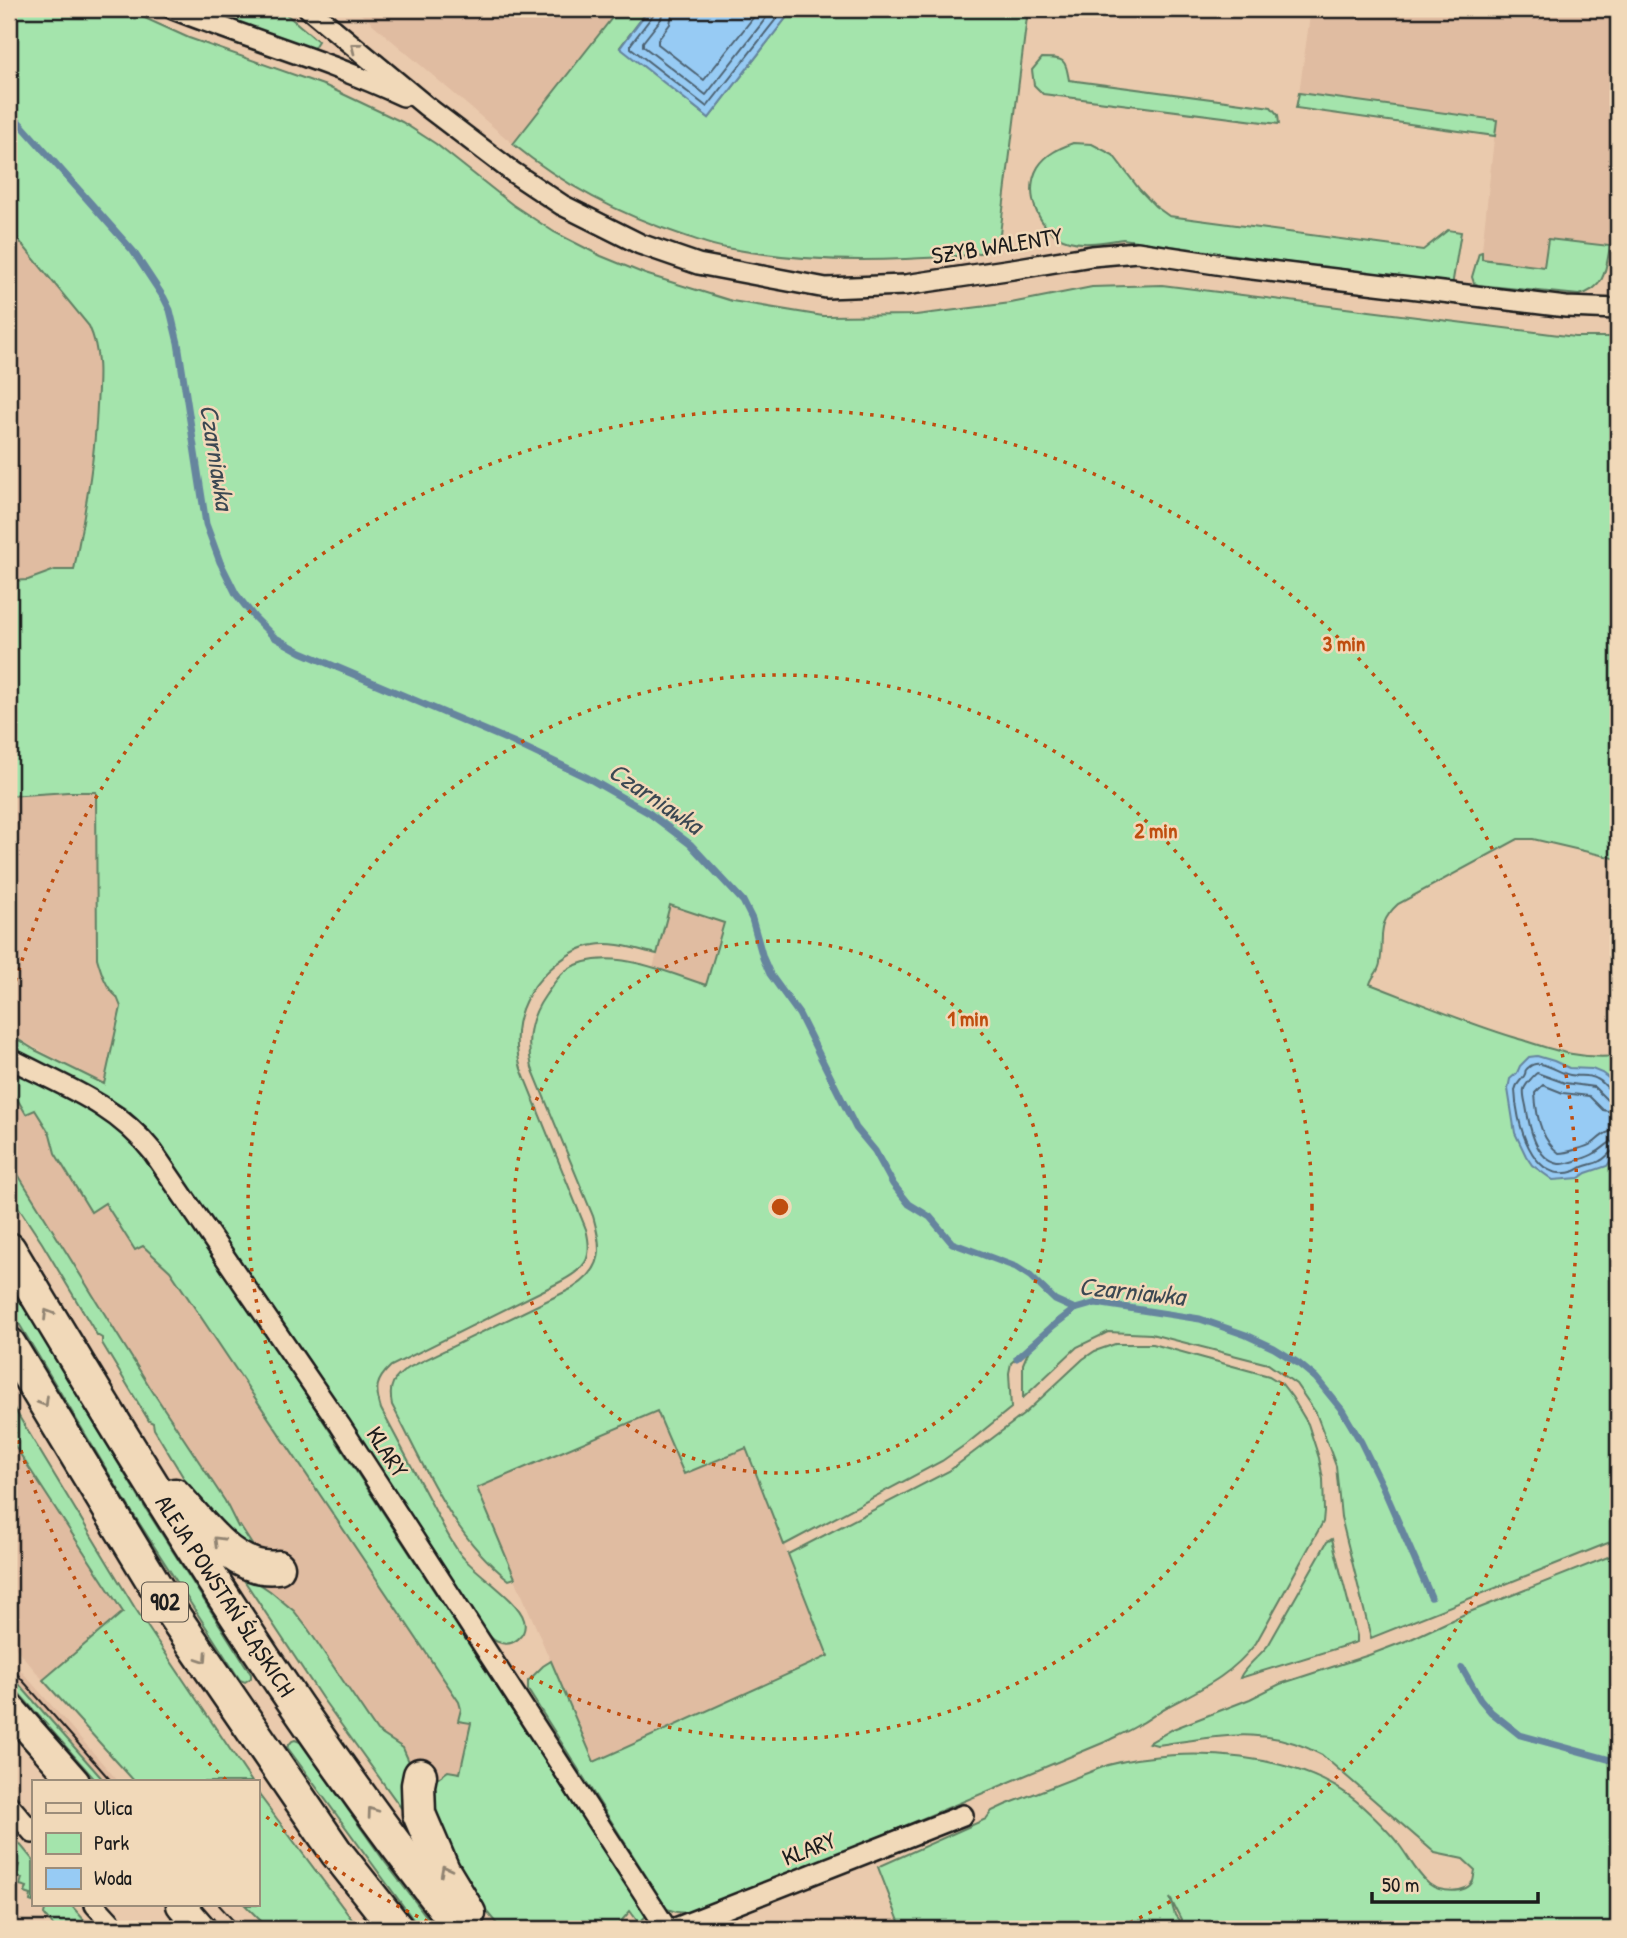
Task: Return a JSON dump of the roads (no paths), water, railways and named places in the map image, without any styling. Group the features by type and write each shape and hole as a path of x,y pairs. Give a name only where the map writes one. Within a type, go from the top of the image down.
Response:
{"main road":[{"name":"ALEJA POWSTAŃ ŚLĄSKICH","path":"9,1249 199,1560 303,1718 461,1929"},
{"name":"ALEJA POWSTAŃ ŚLĄSKICH","path":"9,1344 172,1613 336,1852 397,1929"},
{"path":"124,1438 212,1536 234,1556 255,1567 278,1567"},
{"path":"420,1774 419,1814 443,1870 479,1929"}],"street":[{"name":"SZYB WALENTY","path":"173,9 327,63 426,106"},
{"name":"SZYB WALENTY","path":"309,9 426,106 514,173 573,211 640,244 686,260 826,288 905,285 1092,256 1137,252 1236,267 1553,306 1618,309"},
{"name":"KLARY","path":"9,1058 108,1109 153,1152 328,1406 667,1929"},
{"path":"9,1707 73,1780"},
{"path":"9,1805 32,1832"},
{"name":"KLARY","path":"673,1929 963,1815"},
{"path":"96,1906 117,1929"},
{"path":"182,1906 201,1929"}],"water":[{"path":"649,9 793,9 709,118 620,48"},
{"path":"1537,1056 1569,1068 1592,1069 1612,1081 1618,1094 1618,1150 1607,1166 1579,1178 1553,1180 1532,1165 1526,1156 1515,1133 1508,1089 1510,1079 1520,1066 1529,1057"}],"waterway":[{"name":"Czarniawka","path":"9,111 133,251 170,310 178,343 206,524 220,562 236,594 254,617 274,637 301,652 513,742 588,778 649,813 690,844 743,901 752,919 770,974 799,1014 856,1128 875,1151 893,1184 909,1204 930,1217 952,1243 1016,1267 1030,1276 1055,1300 1075,1309 1096,1303 1200,1319 1246,1335 1298,1363 1316,1378 1342,1410 1361,1442 1431,1597"},
{"path":"1017,1358 1075,1309"},
{"name":"Czarniawka","path":"1462,1668 1491,1712 1520,1735 1618,1762"}],"tram line":[{"path":"9,1665 110,1780"},
{"path":"220,1906 241,1929"}]}
